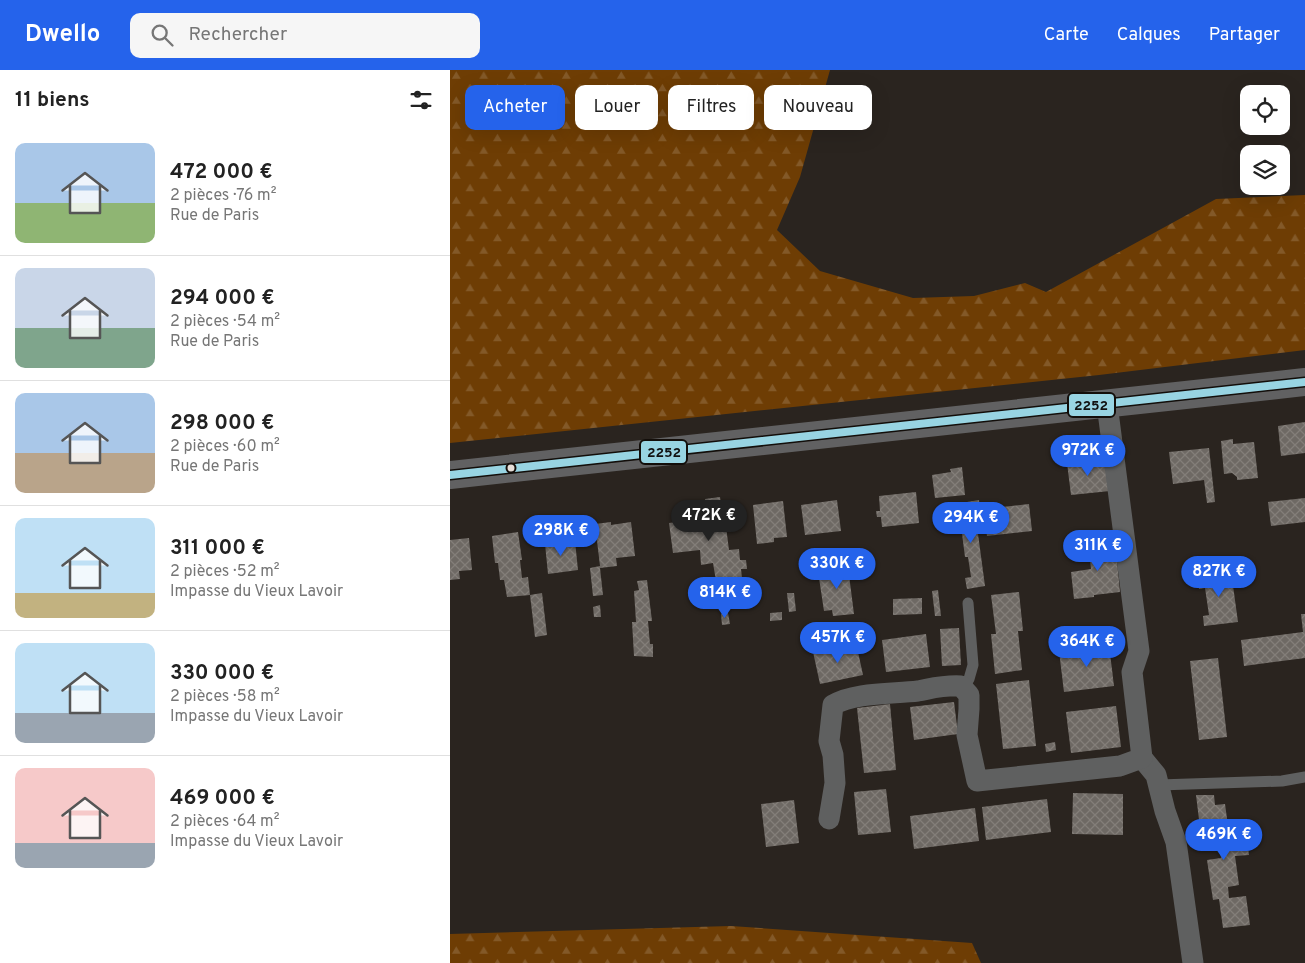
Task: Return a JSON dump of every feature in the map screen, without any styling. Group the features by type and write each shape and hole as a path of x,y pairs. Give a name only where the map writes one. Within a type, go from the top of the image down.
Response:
{"main road":[{"path":"450,475 1305,382"}],"street":[{"path":"1107,404 1138,651 1132,672 1142,758 1156,775 1165,811 1176,842 1193,963"},
{"path":"830,819 835,783 830,741 833,706 841,700 917,691 948,685 961,686 969,695 967,735 977,781 1120,766 1142,758"}],"lane":[{"path":"963,689 969,679 973,665 968,603"},
{"path":"1158,785 1282,781 1305,777"}],"green space":[{"path":"450,70 830,70 826,85 764,85 764,130 813,130 800,177 777,230 820,271 913,298 974,296 1025,283 1046,292 1216,199 1305,195 1305,350 1099,375 450,443"},
{"path":"731,926 972,943 981,963 450,963 450,934"}],"building":[{"path":"1305,422 1305,453 1281,456 1278,426"},
{"path":"1233,439 1233,444 1254,442 1258,478 1237,480 1237,477 1232,473 1224,474 1221,441"},
{"path":"1209,448 1215,502 1207,503 1204,480 1173,484 1169,452"},
{"path":"1106,459 1110,491 1071,495 1067,463"},
{"path":"962,467 965,495 935,498 932,475 951,472 950,469"},
{"path":"916,492 919,523 882,527 881,517 877,517 876,511 880,511 879,496"},
{"path":"720,497 729,550 739,549 740,560 746,560 747,569 741,569 742,578 716,581 713,563 701,565 700,550 673,553 669,523 708,518 705,499"},
{"path":"1305,498 1305,522 1271,526 1268,502"},
{"path":"837,500 841,531 805,535 801,505"},
{"path":"979,500 981,519 976,519 985,586 967,589 965,578 971,577 968,557 965,557 961,526 942,529 941,523 969,520 967,502"},
{"path":"783,501 787,537 774,538 774,542 757,544 753,505"},
{"path":"1029,504 1032,531 987,536 984,509"},
{"path":"611,522 611,525 631,522 635,556 616,558 617,566 600,568 603,595 593,596 590,568 600,566 595,524"},
{"path":"518,532 522,560 520,560 522,578 528,577 530,595 507,597 504,580 500,580 498,563 495,563 492,536"},
{"path":"469,538 472,570 459,571 460,579 450,580 450,540"},
{"path":"1115,540 1120,592 1074,599 1071,572 1091,569 1088,543"},
{"path":"554,541 556,543 575,541 578,570 548,574 545,544 546,542"},
{"path":"851,565 852,574 849,575 854,614 833,616 832,610 824,611 819,578 823,578 822,568"},
{"path":"1231,571 1238,622 1204,626 1203,616 1209,615 1205,588 1199,589 1197,576"},
{"path":"647,580 652,621 648,621 650,644 653,644 653,657 634,656 632,622 636,622 634,591 639,590 637,581"},
{"path":"938,590 941,616 935,616 932,591"},
{"path":"1019,592 1023,631 1018,631 1022,670 995,674 991,634 996,634 991,595"},
{"path":"542,593 547,635 535,637 530,595"},
{"path":"787,593 794,593 796,611 789,612"},
{"path":"922,598 922,614 893,615 893,599"},
{"path":"600,605 601,617 594,617 593,607"},
{"path":"782,612 782,620 770,621 770,613"},
{"path":"728,613 730,624 722,625 721,614"},
{"path":"1301,614 1305,614 1305,658 1244,666 1241,640 1303,632"},
{"path":"959,628 961,665 942,666 940,629"},
{"path":"926,634 930,667 886,672 882,640"},
{"path":"856,643 863,675 820,684 813,652"},
{"path":"1109,645 1114,686 1064,692 1059,651"},
{"path":"1218,658 1227,737 1199,740 1190,661"},
{"path":"1029,680 1036,746 1003,749 996,684"},
{"path":"954,702 958,734 914,740 910,707"},
{"path":"890,704 896,770 864,773 857,708"},
{"path":"1116,706 1121,747 1071,753 1066,712"},
{"path":"1055,742 1056,750 1046,752 1045,744"},
{"path":"886,789 891,832 858,835 854,792"},
{"path":"1073,793 1123,794 1123,835 1072,834"},
{"path":"1196,795 1214,795 1215,805 1225,804 1229,833 1246,831 1249,855 1235,856 1239,885 1228,887 1229,898 1246,896 1250,925 1223,928 1219,899 1213,900 1207,860 1221,858 1218,834 1201,836"},
{"path":"1047,799 1051,832 986,840 982,807"},
{"path":"794,800 799,843 766,847 761,804"},
{"path":"975,808 979,841 914,849 910,816"}],"transit line":[{"name":"2252","path":"450,475 1305,382"}]}
